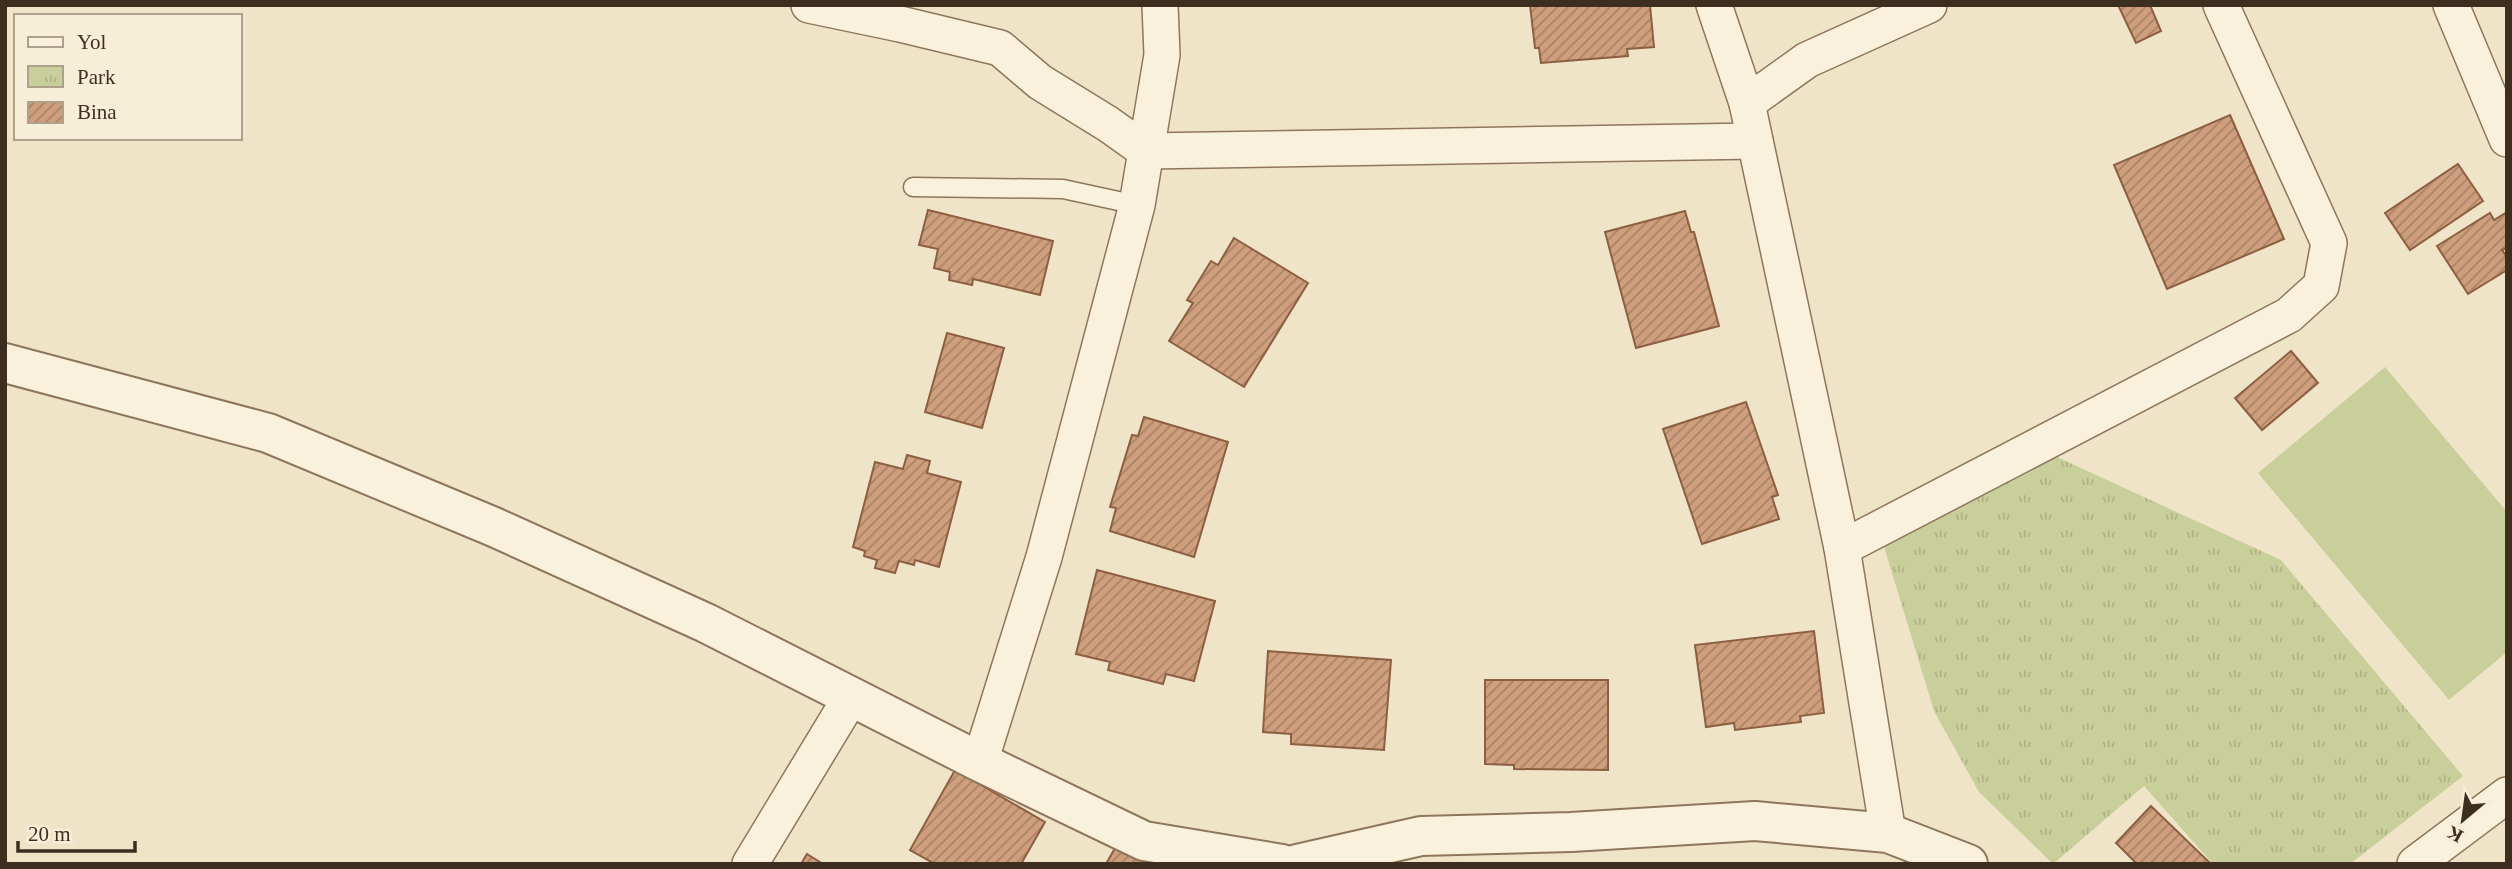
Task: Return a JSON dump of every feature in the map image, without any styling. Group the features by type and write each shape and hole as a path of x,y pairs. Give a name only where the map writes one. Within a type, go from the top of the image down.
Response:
{"street":[{"path":"809,5 1000,48 1040,82 1146,151 1755,141"},
{"path":"981,762 1044,556 1137,205 1161,55 1160,5"},
{"path":"1714,5 1747,103 1842,548 1888,833"},
{"path":"1747,103 1807,60 1930,5"},
{"path":"1842,548 2289,315 2321,286 2329,243 2221,5"},
{"path":"2451,5 2507,139"},
{"path":"5,363 268,433 494,527 693,617 1144,841 1282,864"},
{"path":"750,864 851,697"},
{"path":"2415,864 2507,795"},
{"path":"1297,864 1421,836 1571,832 1755,821 1888,833 1968,864"}],"lane":[{"path":"913,187 1063,189 1137,205"}],"green space":[{"path":"2385,367 2507,512 2507,652 2449,700 2258,473"},
{"path":"2057,457 2281,560 2463,776 2350,864 2213,864 2144,786 2053,864 1979,792 1934,711 1882,540"}],"building":[{"path":"1530,5 1650,5 1654,47 1627,49 1628,56 1541,63 1539,48 1535,48"},
{"path":"2118,5 2150,5 2161,31 2136,43"},
{"path":"2230,115 2284,239 2167,289 2114,165"},
{"path":"2458,164 2483,201 2410,250 2385,213"},
{"path":"928,210 1053,241 1040,295 973,279 972,285 949,280 950,272 934,268 938,249 919,245"},
{"path":"1685,211 1691,232 1694,232 1719,326 1636,348 1605,232"},
{"path":"2507,212 2507,248 2502,250 2507,257 2507,270 2468,294 2437,246 2490,213 2494,220"},
{"path":"1234,238 1308,283 1244,387 1169,341 1193,303 1187,300 1211,261 1218,265"},
{"path":"947,333 1004,348 982,428 925,412"},
{"path":"2291,351 2318,383 2262,430 2235,398"},
{"path":"1746,402 1778,495 1772,497 1779,519 1702,544 1663,429"},
{"path":"1144,417 1228,442 1194,557 1110,531 1116,508 1110,507 1132,435 1138,436"},
{"path":"907,455 930,461 927,473 961,482 939,567 915,560 914,565 899,561 895,573 875,568 877,560 864,556 865,551 853,547 875,462 903,469"},
{"path":"1097,570 1215,601 1194,681 1166,674 1163,684 1108,670 1110,662 1076,654"},
{"path":"1814,631 1824,713 1800,716 1801,722 1735,730 1734,723 1706,727 1695,645"},
{"path":"1268,651 1391,660 1384,750 1291,744 1291,734 1263,732"},
{"path":"1485,680 1608,680 1608,770 1514,769 1514,765 1485,764"},
{"path":"955,770 1045,822 1021,864 935,864 910,850"},
{"path":"2151,806 2211,864 2137,864 2116,843"},
{"path":"1119,841 1172,864 1106,864"},
{"path":"807,854 823,864 801,864"}]}
